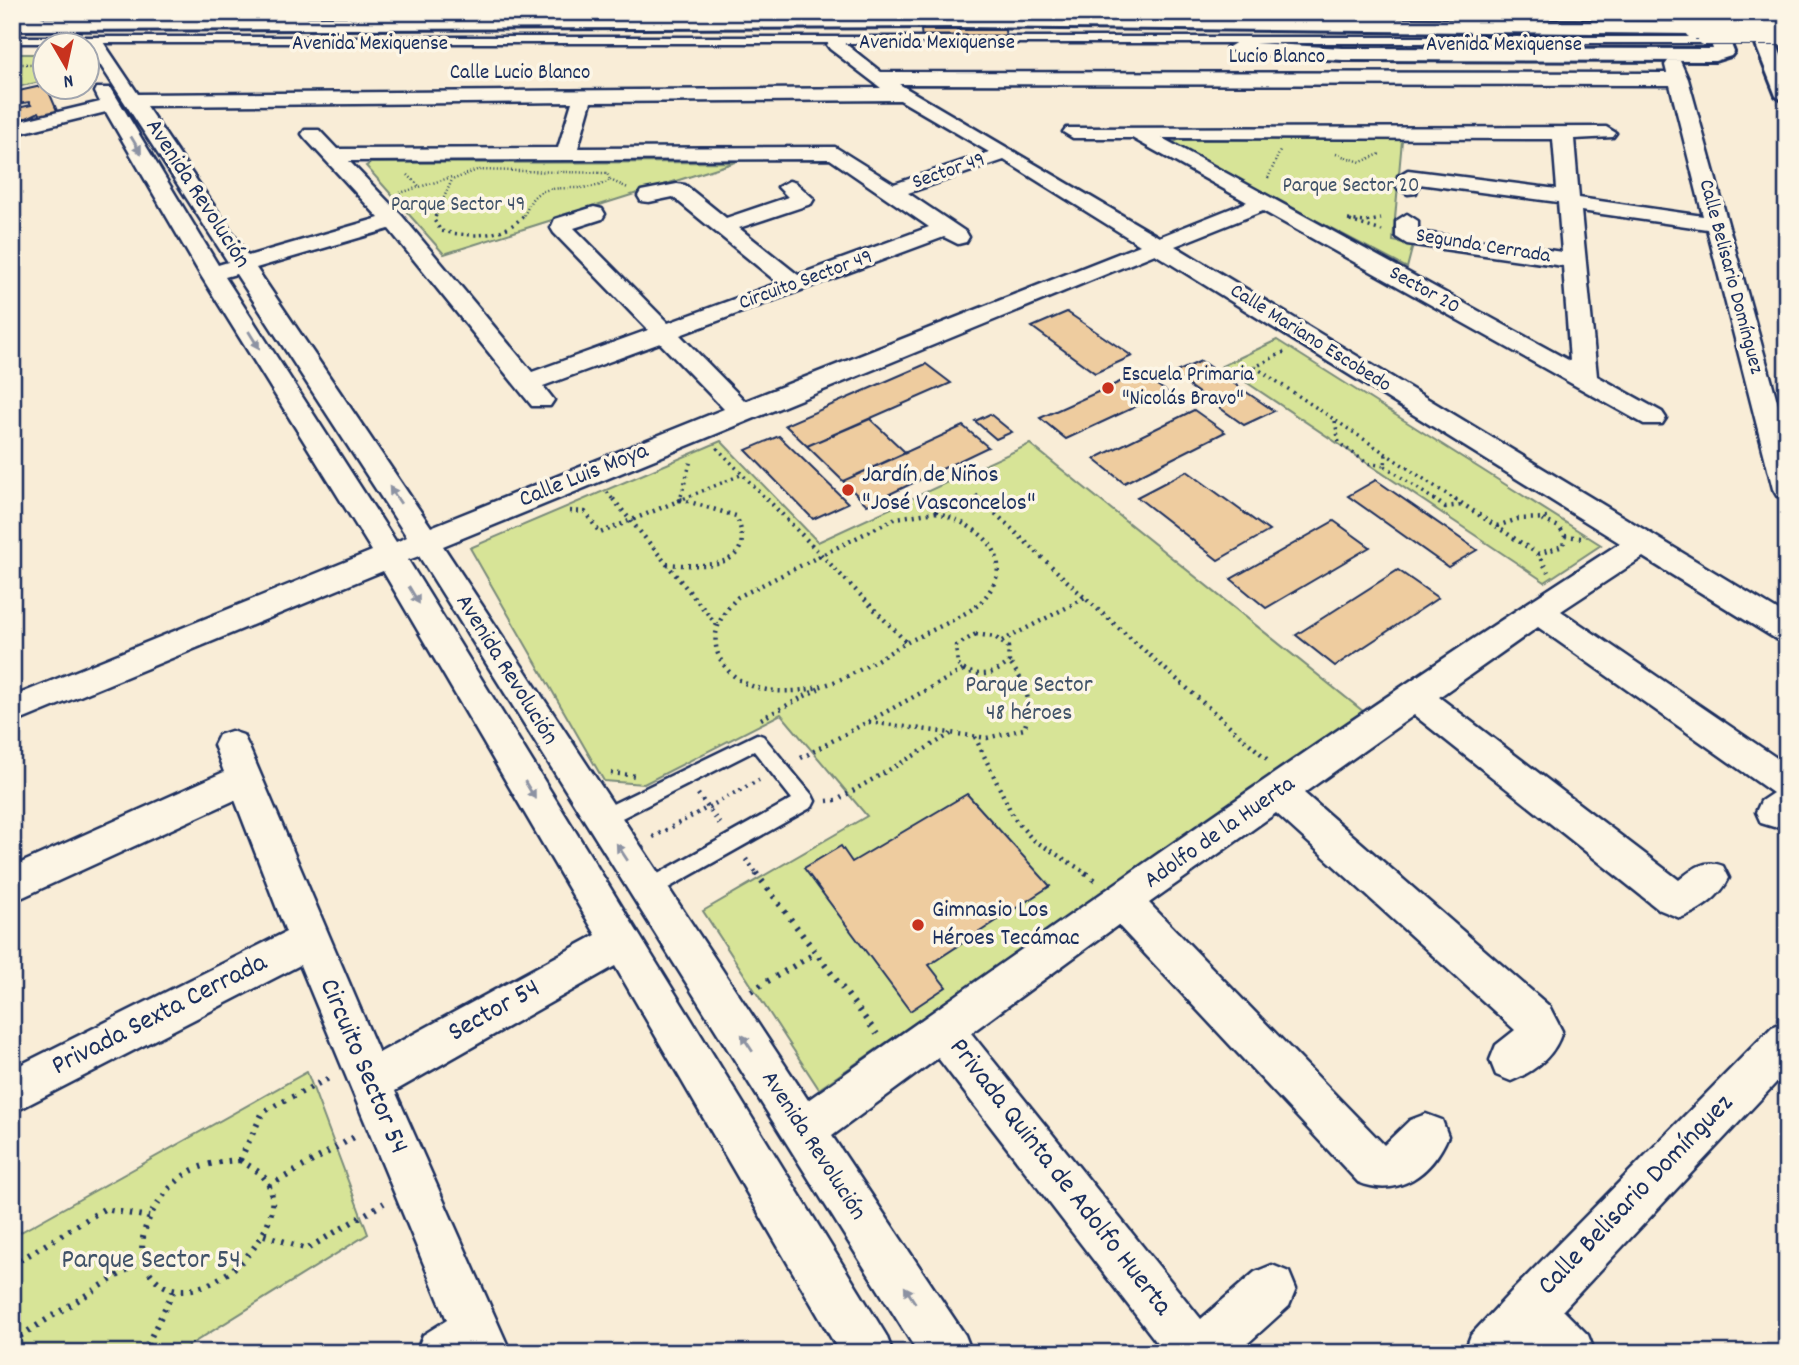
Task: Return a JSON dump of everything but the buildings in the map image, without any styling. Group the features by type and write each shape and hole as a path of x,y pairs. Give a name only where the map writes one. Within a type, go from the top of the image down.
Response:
{"main road":[{"path":"1753,12 1787,96"},
{"name":"Avenida Mexiquense","path":"48,32 726,15 790,18 958,15 1087,29 1196,45 1701,37 1787,30"},
{"path":"1196,45 1343,54 1714,55 1724,52 1713,20 1703,16 1321,17 1237,23"},
{"name":"Avenida Mexiquense","path":"102,33 836,45 1087,29 1237,23 1701,37 1787,47"},
{"name":"Avenida Mexiquense","path":"12,46 32,38"}],"street":[{"name":"Calle Mariano Escobedo","path":"836,45 876,78 1006,153 1787,631"},
{"name":"Lucio Blanco","path":"876,78 1265,81 1677,72"},
{"name":"Calle Belisario Domínguez","path":"1677,72 1787,489"},
{"path":"909,97 983,79"},
{"path":"1265,81 1293,133"},
{"name":"Avenida Revolución","path":"102,82 124,102 227,270 390,556 868,1353"},
{"name":"Calle Lucio Blanco","path":"12,129 124,102 583,96 909,97"},
{"path":"333,155 566,155 583,96"},
{"name":"Sector 20","path":"1073,132 1606,132"},
{"name":"Sector 20","path":"1136,132 1653,418"},
{"path":"1563,132 1584,379"},
{"name":"Circuito Sector 49","path":"312,134 394,221 535,392 666,332 952,233"},
{"name":"Sector 49","path":"566,155 835,153 952,233"},
{"name":"Sector 49","path":"893,191 1006,153"},
{"path":"1408,188 1408,176 1716,224"},
{"path":"723,226 803,199 789,187"},
{"path":"649,195 675,188 796,285"},
{"path":"1157,245 1264,203"},
{"path":"594,214 563,224 562,228 741,412"},
{"path":"227,270 394,221"},
{"name":"Segunda Cerrada","path":"1407,229 1573,261"},
{"name":"Calle Luis Moya","path":"12,711 592,473 706,446 741,412 1157,245"},
{"name":"Avenida Revolución","path":"227,270 425,541 601,819 947,1353"},
{"name":"Adolfo de la Huerta","path":"803,1130 1121,901 1549,603 1642,543"},
{"path":"1549,603 1782,800"},
{"path":"1415,697 1672,898 1681,901 1710,877"},
{"name":"Circuito Sector 54","path":"12,885 237,762 413,1186 468,1345"},
{"path":"1286,788 1534,1020 1541,1031 1539,1038 1511,1060"},
{"path":"1121,901 1374,1166 1385,1169 1394,1167 1426,1136"},
{"name":"Privada Sexta Cerrada","path":"12,1092 309,940"},
{"name":"Sector 54","path":"371,1088 621,942"},
{"name":"Privada Quinta de Adolfo Huerta","path":"942,1029 1189,1344 1201,1348 1212,1342 1272,1289"},
{"name":"Calle Belisario Domínguez","path":"1489,1353 1528,1309 1787,1041"},
{"path":"1528,1309 1570,1353"}],"lane":[{"path":"726,15 760,13 790,18"},
{"path":"48,32 1087,29 1787,40"},
{"path":"48,32 1087,29"},
{"path":"601,819 757,741 804,801 647,890"}],"path":[{"path":"12,64 32,64"},
{"path":"1268,178 1281,149"},
{"path":"1331,149 1343,149"},
{"path":"1377,151 1384,154"},
{"path":"375,201 457,176 477,170 593,171 607,173 610,180 596,188 541,192 530,200 525,216 515,225 495,233 470,236 441,231 434,220 457,176"},
{"path":"1385,217 1366,222 1348,220 1407,229"},
{"path":"1310,340 1255,367 1538,554 1549,603"},
{"path":"1335,421 1339,443 1367,463 1385,466 1445,506 1465,505"},
{"path":"680,500 690,460 706,446 743,474 907,643"},
{"path":"1385,466 1386,454"},
{"path":"592,473 718,626"},
{"path":"509,507 585,512 600,533 743,474"},
{"path":"976,495 1286,788"},
{"path":"667,565 700,568 724,563 738,552 744,540 743,527 736,516 680,500"},
{"path":"1496,526 1518,519 1542,520 1589,510"},
{"path":"936,512 962,519 981,530 991,542 997,558 998,575 992,589 980,604 829,684 795,691 766,691 743,684 727,671 718,654 715,635 721,613 738,597 822,555 896,518 915,513 936,512"},
{"path":"1538,554 1563,546 1565,536 1559,527 1542,520"},
{"path":"1002,641 1010,654 1009,662 998,673 989,676 963,670 954,659 956,646 961,641 976,634 1002,641 1085,597"},
{"path":"868,722 975,736 1007,736 1024,729 1031,715 1031,698 1009,662"},
{"path":"623,853 963,670"},
{"path":"804,801 837,800 952,733"},
{"path":"975,736 1014,818 1032,839 1071,860 1121,901"},
{"path":"685,777 898,1062"},
{"path":"723,1007 816,953"},
{"path":"240,1160 263,1112 371,1088"},
{"path":"270,1186 371,1088"},
{"path":"240,1160 256,1166 270,1186 271,1214 264,1235 250,1255 232,1272 211,1284 188,1289 175,1288 151,1277 143,1260 142,1239 149,1217 163,1196 181,1179 211,1164 240,1160"},
{"path":"264,1235 307,1249 413,1186"},
{"path":"12,1265 104,1209 149,1217"},
{"path":"12,1341 143,1260"},
{"path":"143,1353 175,1288"}],"green space":[{"path":"12,54 32,54 32,84 12,88"},
{"name":"Parque Sector 20","path":"1180,139 1402,140 1393,241 1413,245 1407,268 1171,144"},
{"name":"Parque Sector 49","path":"736,162 444,254 366,166 371,163"},
{"path":"1277,340 1601,545 1545,582 1222,366"},
{"name":"Parque Sector 48 héroes","path":"721,441 818,542 1030,444 1364,712 819,1089 703,911 867,816 781,714 644,784 604,781 470,548"},
{"name":"Parque Sector 54","path":"307,1072 368,1234 177,1353 12,1353 12,1237"}],"place":[{"name":"Escuela Primaria \"Nicolás Bravo\"","path":"1108,388"},
{"name":"Jardín de Niños \"José Vasconcelos\"","path":"848,490"},
{"name":"Gimnasio Los Héroes Tecámac","path":"918,925"}]}
